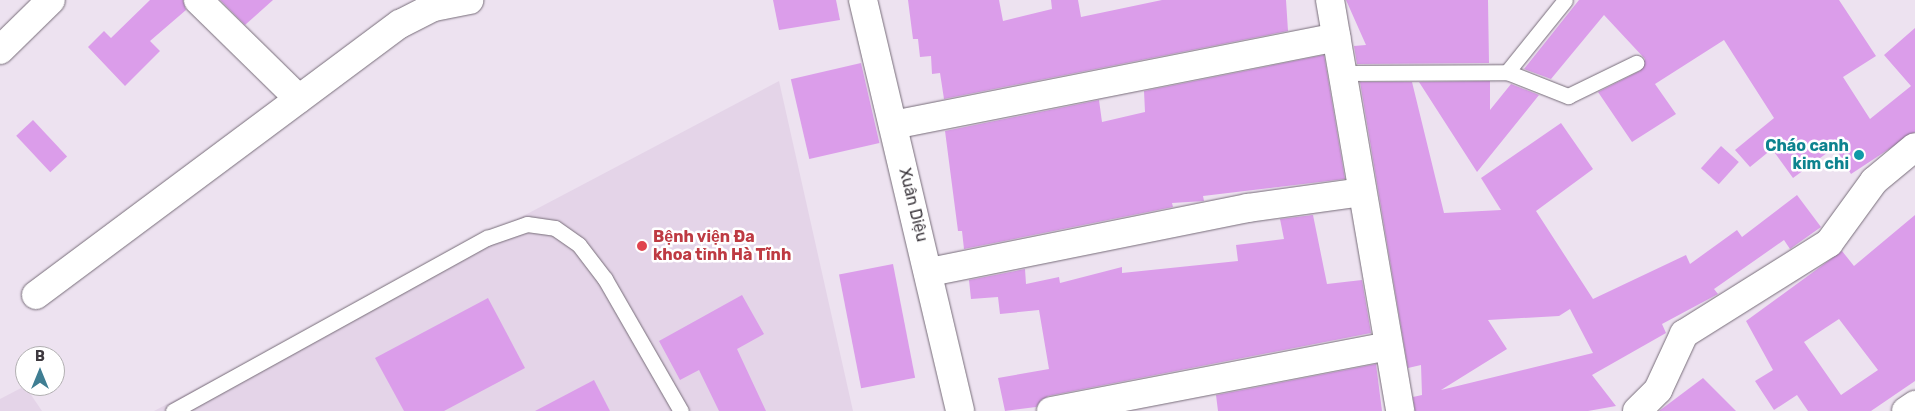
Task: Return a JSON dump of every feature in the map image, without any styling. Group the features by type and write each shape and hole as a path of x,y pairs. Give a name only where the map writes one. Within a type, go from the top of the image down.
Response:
{"street":[{"path":"0,50 51,0"},
{"path":"198,0 299,99"},
{"path":"36,295 400,24 434,7 469,0"},
{"name":"Xuân Diệu","path":"864,0 930,272 960,411"},
{"path":"1330,0 1386,346 1400,411"},
{"path":"893,124 1336,37"},
{"path":"1637,411 1658,390 1684,334 1829,243 1874,181 1915,147"},
{"path":"930,272 1248,208 1362,192"},
{"path":"1051,411 1386,346"},
{"path":"1906,411 1915,405"}],"lane":[{"path":"1507,72 1565,0"},
{"path":"1342,73 1507,72 1568,96 1636,63"},
{"path":"173,411 487,238 526,224 554,228 580,245 609,286 681,411"}],"shaded area":[{"name":"Bệnh viện Đa khoa tỉnh Hà Tĩnh","path":"779,81 853,411 154,411"},
{"path":"15,391 15,396 32,396 42,411 0,411 0,399"}],"building":[{"path":"150,0 183,0 186,10 150,41 160,51 125,86 88,47 104,31 111,38"},
{"path":"220,0 273,0 245,25"},
{"path":"773,0 836,0 840,20 779,30"},
{"path":"908,0 999,0 1003,21 1052,9 1051,0 1078,0 1081,17 1162,0 1286,0 1288,31 944,99 940,73 932,74 931,56 920,57 918,39 913,39"},
{"path":"1346,0 1488,0 1489,63 1357,64 1354,46 1366,45"},
{"path":"1579,0 1839,0 1876,56 1843,77 1870,119 1911,86 1884,55 1915,28 1915,132 1851,174 1835,147 1793,178 1772,149 1750,167 1735,150 1774,118 1724,40 1655,84 1676,114 1632,142 1598,92 1640,71 1645,59 1604,15 1551,79 1524,69"},
{"path":"1324,55 1345,179 1203,196 1204,201 1172,203 1173,207 964,249 962,231 958,231 945,131 1099,100 1102,122 1145,112 1144,91"},
{"path":"861,63 879,143 809,159 791,79"},
{"path":"1490,81 1490,110 1511,84 1539,95 1477,172 1419,82"},
{"path":"1360,82 1412,82 1444,213 1501,210 1481,178 1561,123 1593,169 1536,211 1593,299 1686,255 1690,264 1737,230 1742,237 1797,195 1821,227 1790,249 1784,240 1714,289 1718,294 1662,324 1666,333 1592,375 1616,406 1588,411 1415,411 1413,397 1422,395 1421,365 1408,368","holes":["1570,309 1593,353 1441,390 1507,349 1488,320 1559,316"]},
{"path":"33,120 67,157 50,172 16,136"},
{"path":"1721,146 1739,162 1719,184 1701,168"},
{"path":"1313,215 1327,284 1362,280 1371,333 1048,396 1036,407 1005,411 998,378 1049,369 1039,310 1000,314 998,297 971,299 969,280 1025,269 1026,284 1059,277 1060,283 1122,267 1122,273 1238,261 1236,245 1284,239 1280,219"},
{"path":"1915,215 1915,381 1871,411 1808,411 1797,395 1774,410 1755,381 1773,370 1746,321 1842,251 1854,266","holes":["1839,319 1878,370 1841,395 1804,342"]},
{"path":"893,264 915,378 861,388 839,274"},
{"path":"742,295 764,334 737,349 766,411 719,411 699,370 680,380 659,341"},
{"path":"488,298 525,368 444,411 404,411 375,358"},
{"path":"1376,364 1382,411 1218,411 1216,395"},
{"path":"1703,378 1736,411 1659,411"},
{"path":"594,380 610,411 535,411"}],"place":[{"name":"Cháo canh kim chi","path":"1859,155"},
{"name":"Bệnh viện Đa khoa tỉnh Hà Tĩnh","path":"642,246"}]}
